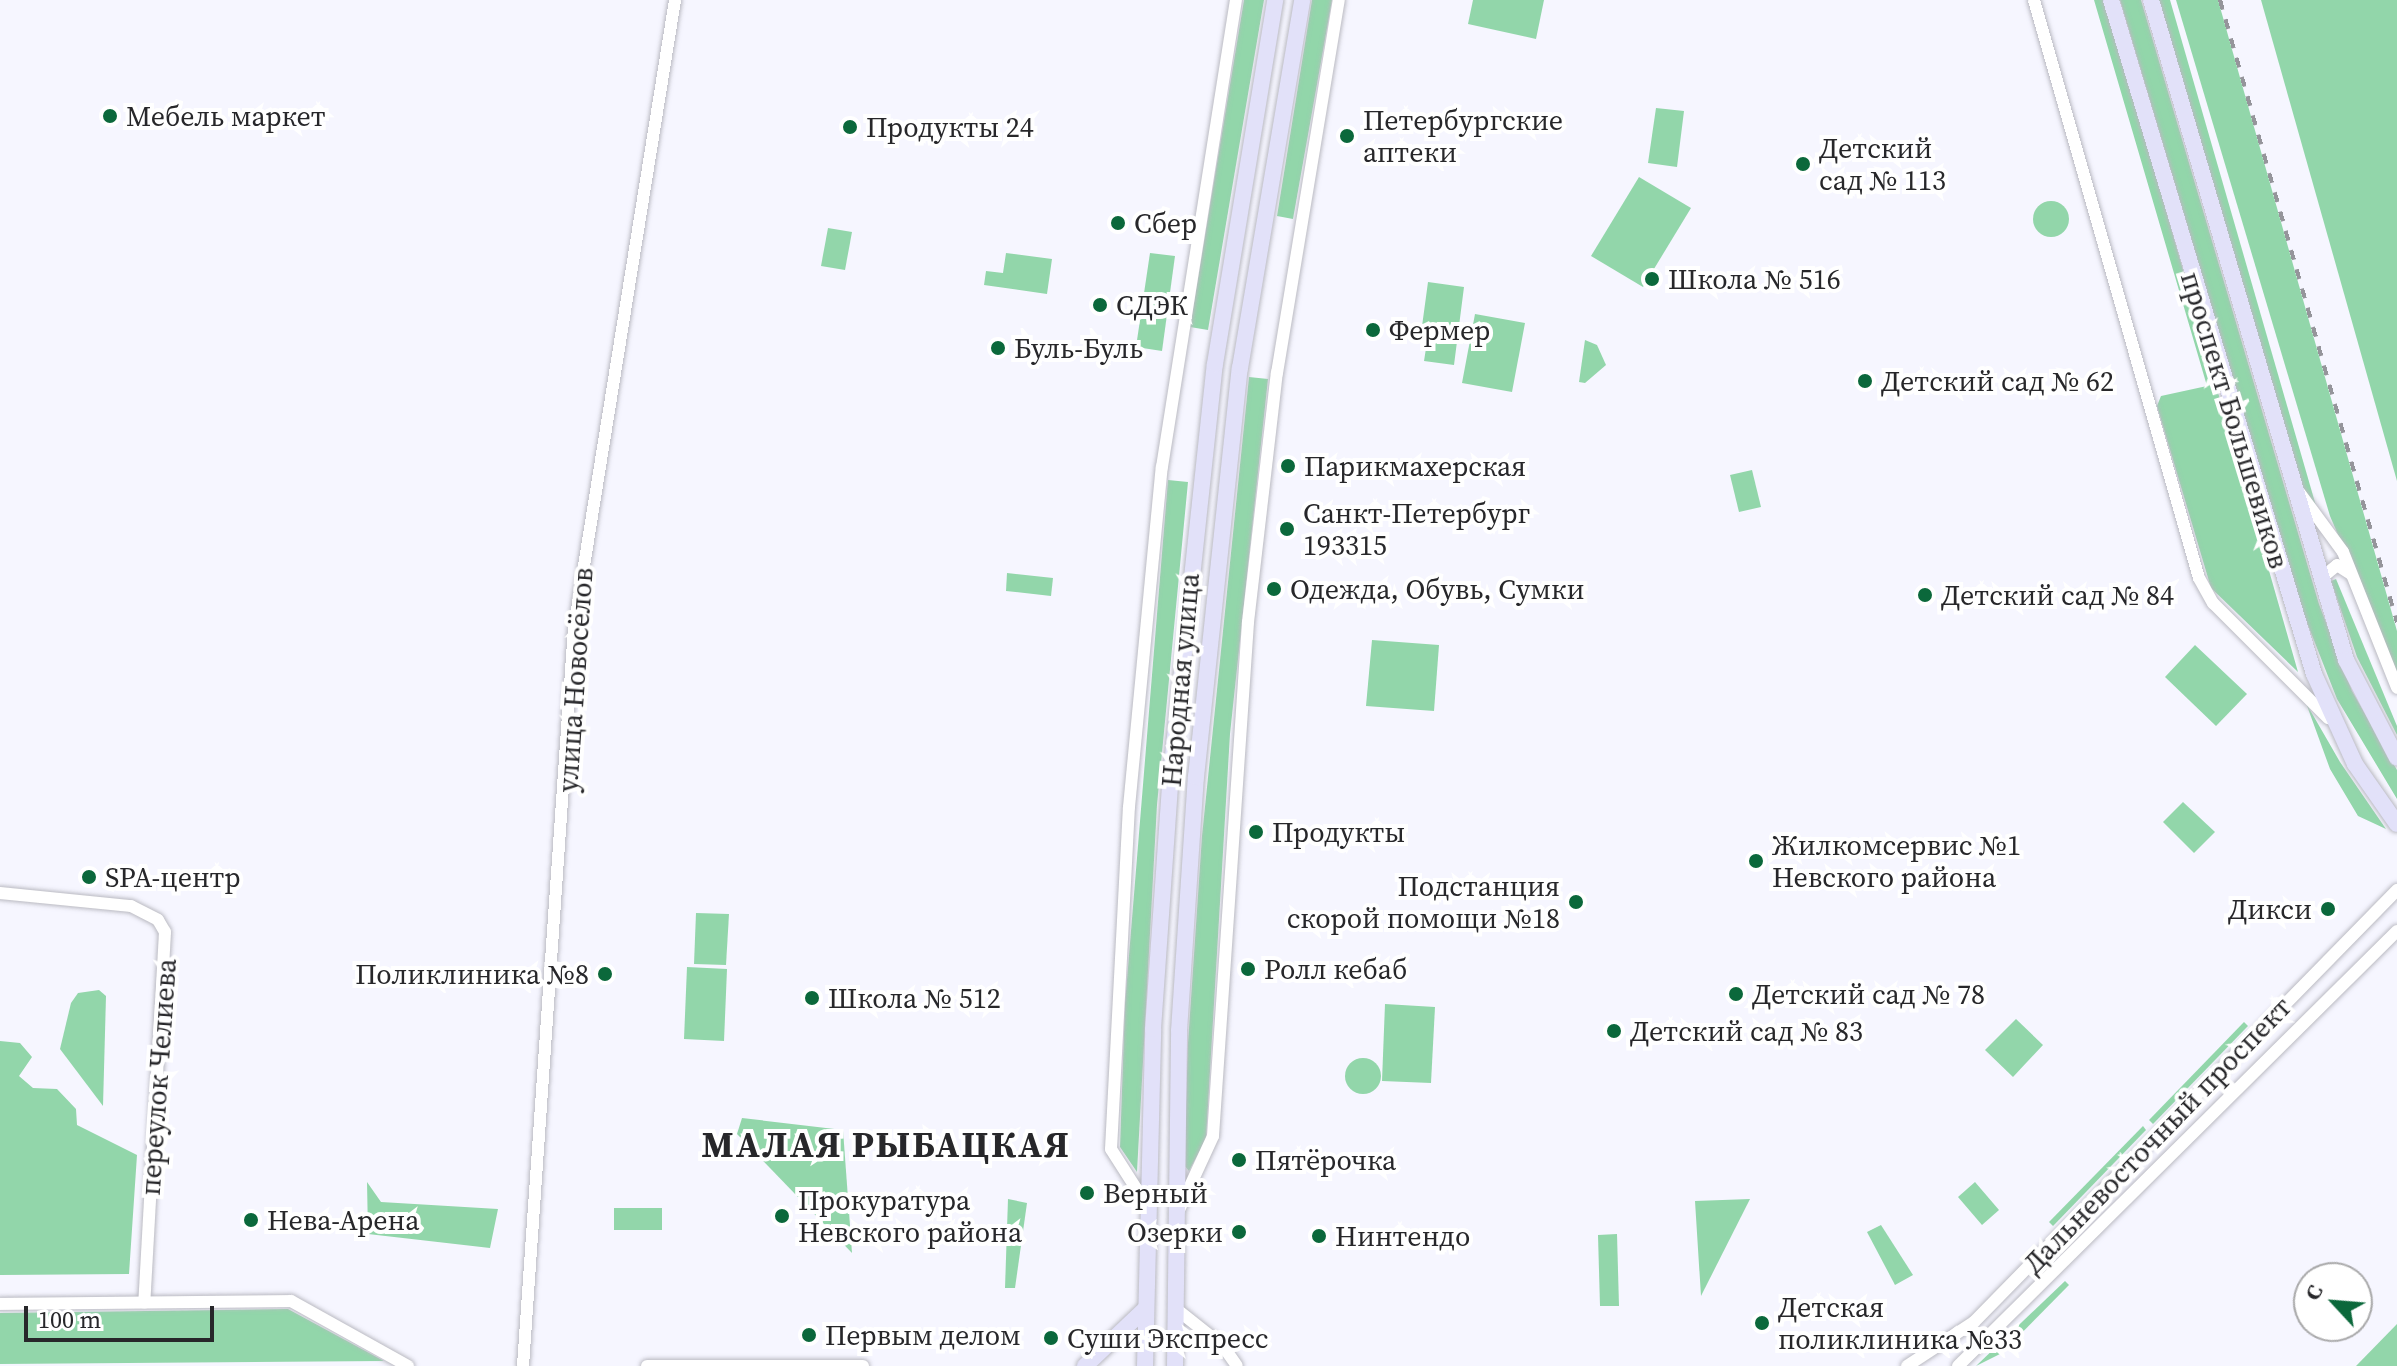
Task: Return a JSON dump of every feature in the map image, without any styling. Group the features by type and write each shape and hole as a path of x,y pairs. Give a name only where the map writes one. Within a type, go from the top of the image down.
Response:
{"main road":[{"name":"Народная улица","path":"1145,1366 1146,1204 1171,774 1198,496 1275,0"},
{"name":"Народная улица","path":"1175,1366 1179,1031 1214,592 1242,359 1302,0"},
{"name":"проспект Большевиков","path":"2111,0 2284,582 2334,727 2397,824"},
{"name":"проспект Большевиков","path":"2151,0 2290,481 2346,660 2397,758"},
{"path":"1085,1366 1144,1310"}],"street":[{"name":"улица Новосёлов","path":"523,1366 574,628 675,0"},
{"path":"1146,1204 1111,1149 1129,807 1164,451 1236,0"},
{"path":"1175,1217 1213,1136 1248,622 1277,373 1339,0"},
{"path":"2034,0 2199,578 2213,603 2334,727"},
{"path":"2290,481 2343,552 2397,688"},
{"path":"2320,579 2337,565 2354,576"},
{"name":"Дальневосточный проспект","path":"1907,1366 1974,1322 2397,890"},
{"name":"переулок Челиева","path":"0,893 131,906 158,920 165,932 144,1302"},
{"name":"Дальневосточный проспект","path":"1958,1366 1989,1342 2397,931"},
{"path":"0,1304 291,1301 408,1366"},
{"path":"1175,1308 1223,1346 1237,1366"},
{"path":"647,1366 863,1366"}],"green space":[{"path":"1244,0 1264,0 1208,330 1190,327"},
{"path":"1312,0 1332,0 1293,219 1277,216"},
{"path":"1473,0 1544,0 1536,39 1468,24"},
{"path":"2094,0 2104,0 2127,74 2298,672 2211,588 2157,406 2161,396 2207,386"},
{"path":"2120,0 2141,0 2319,604 2352,691 2397,770 2397,799 2337,699 2302,610"},
{"path":"2158,0 2170,0 2316,506 2301,487"},
{"path":"2176,0 2218,0 2397,631 2397,673 2330,516"},
{"path":"2261,0 2397,0 2397,481"},
{"path":"1656,108 1684,111 1677,167 1648,163"},
{"path":"1639,177 1691,208 1643,287 1591,256"},
{"path":"2051,201 2064,206 2069,219 2064,232 2051,237 2038,232 2033,219 2038,206"},
{"path":"828,228 852,232 845,270 821,266"},
{"path":"1006,253 1052,259 1047,294 984,285 986,271 1003,273"},
{"path":"1150,253 1175,256 1162,351 1136,347"},
{"path":"1428,282 1464,287 1454,365 1424,361 1427,342 1420,341"},
{"path":"1475,314 1525,323 1512,392 1462,383"},
{"path":"1585,340 1597,345 1606,365 1585,383 1579,382"},
{"path":"1249,377 1268,379 1230,734 1206,1139 1189,1171 1184,1165 1188,1043 1202,836"},
{"path":"1752,470 1761,507 1739,512 1730,475"},
{"path":"1168,480 1188,482 1157,805 1137,1172 1120,1147 1125,1004"},
{"path":"1007,573 1053,578 1051,596 1006,591"},
{"path":"2336,579 2397,726 2397,735 2357,657 2331,581"},
{"path":"1372,640 1439,645 1434,711 1366,706"},
{"path":"2195,645 2247,694 2216,726 2165,677"},
{"path":"2306,703 2340,762 2386,829 2358,816 2330,769"},
{"path":"2183,802 2215,832 2194,853 2163,822"},
{"path":"696,913 729,914 726,965 694,964"},
{"path":"687,967 727,969 724,1041 684,1039"},
{"path":"99,990 106,996 103,1106 60,1049 71,1003 78,993"},
{"path":"1385,1004 1435,1007 1431,1083 1382,1081"},
{"path":"2016,1019 2043,1045 2013,1077 1985,1050"},
{"path":"2244,1022 2248,1026 2153,1124 2149,1120"},
{"path":"0,1041 20,1043 32,1057 19,1076 33,1088 57,1089 76,1109 77,1125 137,1155 129,1274 0,1275"},
{"path":"1363,1058 1376,1063 1381,1076 1376,1089 1363,1094 1350,1089 1345,1076 1350,1063"},
{"path":"742,1118 843,1130 852,1253 737,1134"},
{"path":"2143,1126 2146,1130 2053,1226 2049,1222"},
{"path":"367,1182 381,1202 498,1209 490,1248 368,1234"},
{"path":"1975,1182 1999,1210 1982,1225 1958,1197"},
{"path":"1008,1199 1027,1203 1015,1288 1005,1288"},
{"path":"1750,1199 1701,1296 1695,1201"},
{"path":"614,1208 662,1208 662,1230 614,1230"},
{"path":"1881,1225 1913,1275 1895,1285 1867,1232"},
{"path":"1617,1234 1619,1306 1600,1306 1598,1235"},
{"path":"2065,1281 2069,1285 2002,1353 1976,1366"},
{"path":"288,1309 384,1361 0,1364 0,1313"},
{"path":"2397,1324 2397,1366 2356,1366"}],"railway":[{"path":"2220,0 2397,622"}],"place":[{"name":"Мебель маркет","path":"110,116"},
{"name":"Продукты 24","path":"850,127"},
{"name":"Петербургские аптеки","path":"1347,136"},
{"name":"Детский сад № 113","path":"1803,164"},
{"name":"Сбер","path":"1118,223"},
{"name":"Школа № 516","path":"1652,279"},
{"name":"СДЭК","path":"1100,305"},
{"name":"Фермер","path":"1373,330"},
{"name":"Буль-Буль","path":"998,348"},
{"name":"Детский сад № 62","path":"1865,381"},
{"name":"Парикмахерская","path":"1288,466"},
{"name":"Санкт-Петербург 193315","path":"1287,529"},
{"name":"Одежда, Обувь, Сумки","path":"1274,589"},
{"name":"Детский сад № 84","path":"1925,595"},
{"name":"Продукты","path":"1256,832"},
{"name":"Жилкомсервис №1 Невского района","path":"1756,861"},
{"name":"SPA-центр","path":"89,877"},
{"name":"Подстанция скорой помощи №18","path":"1576,902"},
{"name":"Дикси","path":"2328,909"},
{"name":"Ролл кебаб","path":"1248,969"},
{"name":"Поликлиника №8","path":"605,974"},
{"name":"Детский сад № 78","path":"1736,994"},
{"name":"Школа № 512","path":"812,998"},
{"name":"Детский сад № 83","path":"1614,1031"},
{"name":"Пятёрочка","path":"1239,1160"},
{"name":"Верный","path":"1087,1193"},
{"name":"Прокуратура Невского района","path":"782,1216"},
{"name":"Нева-Арена","path":"251,1220"},
{"name":"Озерки","path":"1239,1232"},
{"name":"Нинтендо","path":"1319,1236"},
{"name":"Детская поликлиника №33","path":"1762,1323"},
{"name":"Первым делом","path":"809,1335"},
{"name":"Суши Экспресс","path":"1051,1338"}],"district":[{"name":"МАЛАЯ РЫБАЦКАЯ","path":"886,1145"}]}
